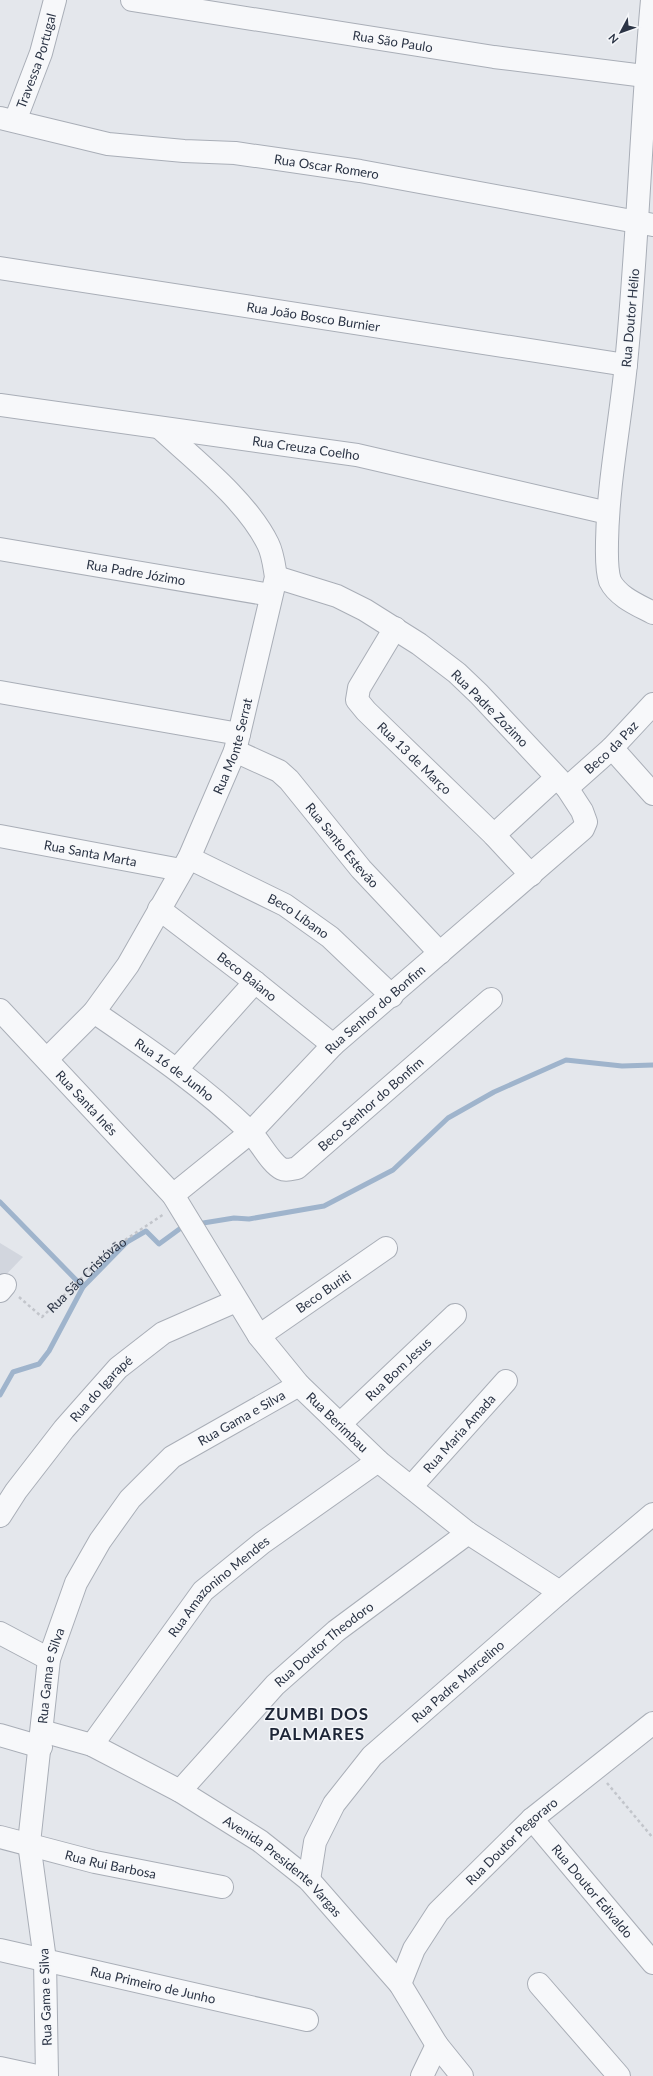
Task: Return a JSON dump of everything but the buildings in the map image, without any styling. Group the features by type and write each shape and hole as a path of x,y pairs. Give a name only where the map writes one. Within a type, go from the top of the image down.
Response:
{"street":[{"name":"Travessa Portugal","path":"8,120 41,53 56,0"},
{"name":"Rua São Paulo","path":"132,0 494,56 649,77"},
{"name":"Rua Doutor Hélio","path":"652,0 646,224 626,365 608,513 607,558 610,581 618,592 630,601 653,613"},
{"name":"Rua Oscar Romero","path":"8,120 108,144 184,151 235,153 360,171 646,224"},
{"name":"Rua João Bosco Burnier","path":"0,268 626,365"},
{"name":"Rua Creuza Coelho","path":"0,406 357,456 608,513"},
{"name":"Rua Monte Serrat","path":"47,1059 94,1012 128,965 185,864 237,743 274,586 273,558 268,544 256,523 218,483 161,429"},
{"name":"Rua Padre Józimo","path":"0,549 274,586"},
{"name":"Rua Padre Zozimo","path":"274,586 337,596 365,610 395,628 457,673 479,694 562,783 586,818 583,829"},
{"name":"Rua 13 de Março","path":"395,628 359,688 357,700 366,711 494,835 531,875"},
{"name":"Rua Santo Estevão","path":"0,692 237,743 279,771 289,780 361,869 440,953"},
{"name":"Beco da Paz","path":"494,835 562,783 612,748 653,704"},
{"path":"612,748 653,794"},
{"name":"Rua Senhor do Bonfim","path":"176,1200 251,1132 333,1045 392,996 583,829"},
{"name":"Rua Santa Marta","path":"0,836 185,864"},
{"name":"Beco Líbano","path":"185,864 284,905 330,937 392,996"},
{"name":"Beco Baiano","path":"159,909 255,982 333,1045"},
{"path":"177,1069 255,982"},
{"name":"Beco Senhor do Bonfim","path":"251,1132 277,1166 283,1170 297,1168 491,999"},
{"name":"Rua Santa Inês","path":"0,1010 176,1200"},
{"name":"Rua 16 de Junho","path":"94,1012 177,1069 251,1132"},
{"name":"Rua Berimbau","path":"176,1200 236,1301 259,1336 299,1385 378,1461 468,1533 560,1592"},
{"name":"Beco Buriti","path":"259,1336 386,1248"},
{"name":"Rua do Igarapé","path":"0,1516 16,1491 64,1430 118,1368 162,1333 236,1301"},
{"name":"Rua Bom Jesus","path":"340,1424 455,1315"},
{"name":"Rua Maria Amada","path":"411,1487 506,1381"},
{"name":"Rua Gama e Silva","path":"47,2076 45,1960 29,1843 49,1659 76,1583 100,1541 130,1500 172,1457 299,1385"},
{"name":"Rua Amazonino Mendes","path":"92,1745 203,1591 262,1543 378,1461"},
{"name":"Rua Padre Marcelino","path":"308,1880 314,1842 334,1804 372,1756 560,1592 653,1514"},
{"name":"Rua Doutor Theodoro","path":"180,1792 281,1680 336,1631 468,1533"},
{"path":"0,1633 49,1659"},
{"name":"Rua Doutor Pegoraro","path":"400,1984 414,1949 438,1912 532,1818 653,1723"},
{"name":"Avenida Presidente Vargas","path":"0,1735 92,1745 180,1792 260,1841 308,1880 400,1984 437,2045 462,2076"},
{"name":"Rua Doutor Edivaldo","path":"532,1818 653,1963"},
{"name":"Rua Rui Barbosa","path":"0,1837 29,1843 95,1862 222,1887"},
{"name":"Rua Primeiro de Junho","path":"0,1950 307,2020"},
{"path":"539,1984 619,2076"},
{"path":"422,2076 437,2045"},
{"path":"0,2068 37,2076"}],"path":[{"name":"Rua São Cristóvão","path":"2,1288 42,1317 110,1250 176,1200"},
{"path":"596,1769 653,1838"}],"shaded area":[{"path":"0,1243 23,1257 0,1281"}],"waterway":[{"path":"197,1224 234,1218 249,1219 324,1206 393,1170 448,1118 494,1092 566,1060 622,1066 653,1065"},
{"path":"0,1202 83,1287"},
{"path":"0,1395 13,1372 39,1364 49,1351 83,1287 127,1242 146,1231 159,1244 185,1225"}],"district":[{"name":"ZUMBI DOS PALMARES","path":"317,1724"}]}
